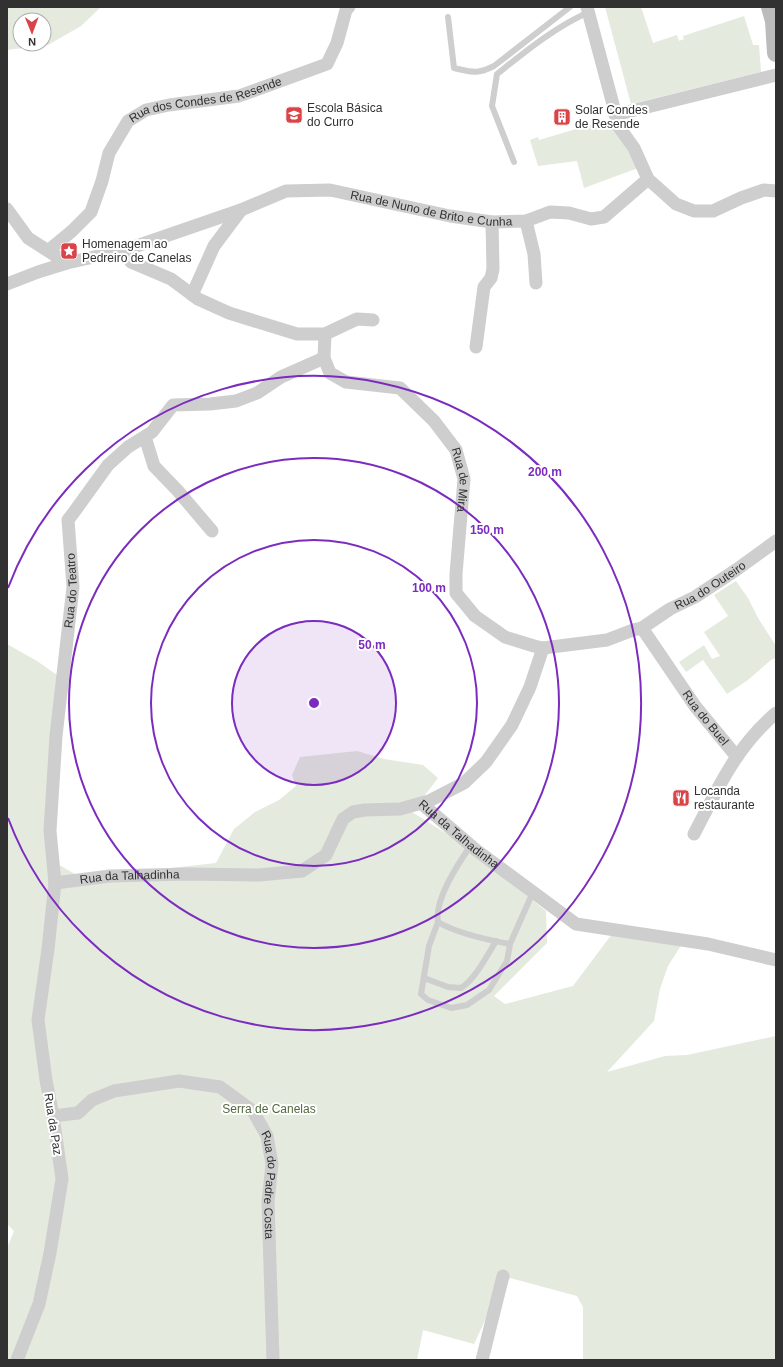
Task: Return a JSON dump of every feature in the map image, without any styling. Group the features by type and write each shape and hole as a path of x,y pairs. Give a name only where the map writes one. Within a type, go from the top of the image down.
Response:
{"main road":[{"path":"773,16 776,53"}],"street":[{"name":"Rua dos Condes de Resende","path":"48,250 72,232 91,212 102,181 108,153 128,121 146,110 169,105 239,96 327,64 337,43 346,10 349,7"},
{"path":"588,9 619,127 634,148 648,179 676,204 694,211 713,211 740,198 764,190 776,191"},
{"path":"615,115 776,75"},
{"name":"Rua de Nuno de Brito e Cunha","path":"7,284 67,263 125,250 241,210 286,191 330,190 450,216 492,222 526,221 550,212 569,213 591,219 604,217 648,179"},
{"path":"7,209 28,238 67,263"},
{"path":"192,295 214,246 241,210"},
{"path":"526,221 534,254 536,283"},
{"path":"476,347 484,287 491,278 493,269 492,222"},
{"path":"125,250 131,262 171,279 198,299 228,313 297,334 325,334 357,319 373,320"},
{"path":"324,358 325,334"},
{"name":"Rua do Teatro","path":"55,883 50,825 56,736 73,587 68,520 108,465 128,447 152,432 173,405 210,404 236,401 257,393 286,374 324,358"},
{"name":"Rua de Mira","path":"324,358 330,373 346,382 400,388 434,421 456,450 464,479 456,574 456,593 475,616 505,637 543,648 607,640 632,630 642,628"},
{"path":"145,437 154,466 178,491 212,531"},
{"name":"Rua do Outeiro","path":"642,628 670,609 695,597 776,541"},
{"name":"Rua do Buel","path":"642,628 695,706 736,757 762,725 776,713"},
{"path":"420,803 429,801 464,783 486,762 512,726 530,687 543,648"},
{"path":"694,834 722,780 736,757"},
{"name":"Rua da Talhadinha","path":"55,883 110,876 188,874 259,875 302,871 326,855 343,819 352,812 400,809 420,803 471,845 576,924 708,944 776,960"},
{"name":"Rua da Paz","path":"16,1360 39,1304 50,1253 62,1179 38,1020 55,883"},
{"name":"Rua do Padre Costa","path":"53,1116 78,1113 92,1100 114,1091 179,1081 220,1087 253,1111 268,1136 272,1164 268,1202 273,1360"},
{"path":"482,1360 503,1276"}],"lane":[{"path":"448,17 454,68 470,72 482,72 494,66 570,7"},
{"path":"514,162 492,106 497,74 537,42 588,9"},
{"path":"471,845 454,870 441,900 437,918 438,922 429,946 421,994 428,1000 451,1008 467,1005 489,990 506,960 510,944 533,892"},
{"path":"438,922 448,928 510,944"},
{"path":"424,978 448,987 461,988 466,985 496,941"}],"green space":[{"path":"7,7 101,7 81,26 52,43 52,12 12,12 12,49 7,50"},
{"path":"605,7 641,7 653,43 677,35 679,41 684,39 683,36 744,16 753,45 759,45 761,72 631,104"},
{"path":"610,119 638,168 584,188 577,161 538,166 530,140 538,137 539,140"},
{"path":"736,581 748,598 758,618 776,646 776,658 771,660 748,680 727,694 703,660 686,672 679,662 704,645 712,659 720,656 704,632 728,616 714,595"},
{"name":"Serra de Canelas","path":"7,644 37,661 64,680 54,862 82,878 216,863 234,829 255,812 279,800 296,786 292,775 300,757 357,751 384,759 423,765 438,778 412,812 455,839 546,911 547,943 494,996 505,1004 573,986 612,934 682,944 668,966 660,989 654,1021 607,1072 665,1056 687,1055 776,1036 776,1360 583,1360 583,1307 577,1296 510,1278 495,1299 474,1344 423,1330 417,1360 7,1360 7,1248 14,1231 7,1224"}],"place":[{"name":"Escola Básica do Curro","path":"294,115"},
{"name":"Solar Condes de Resende","path":"562,117"},
{"name":"Homenagem ao Pedreiro de Canelas","path":"69,251"},
{"name":"Locanda restaurante","path":"681,798"}]}
